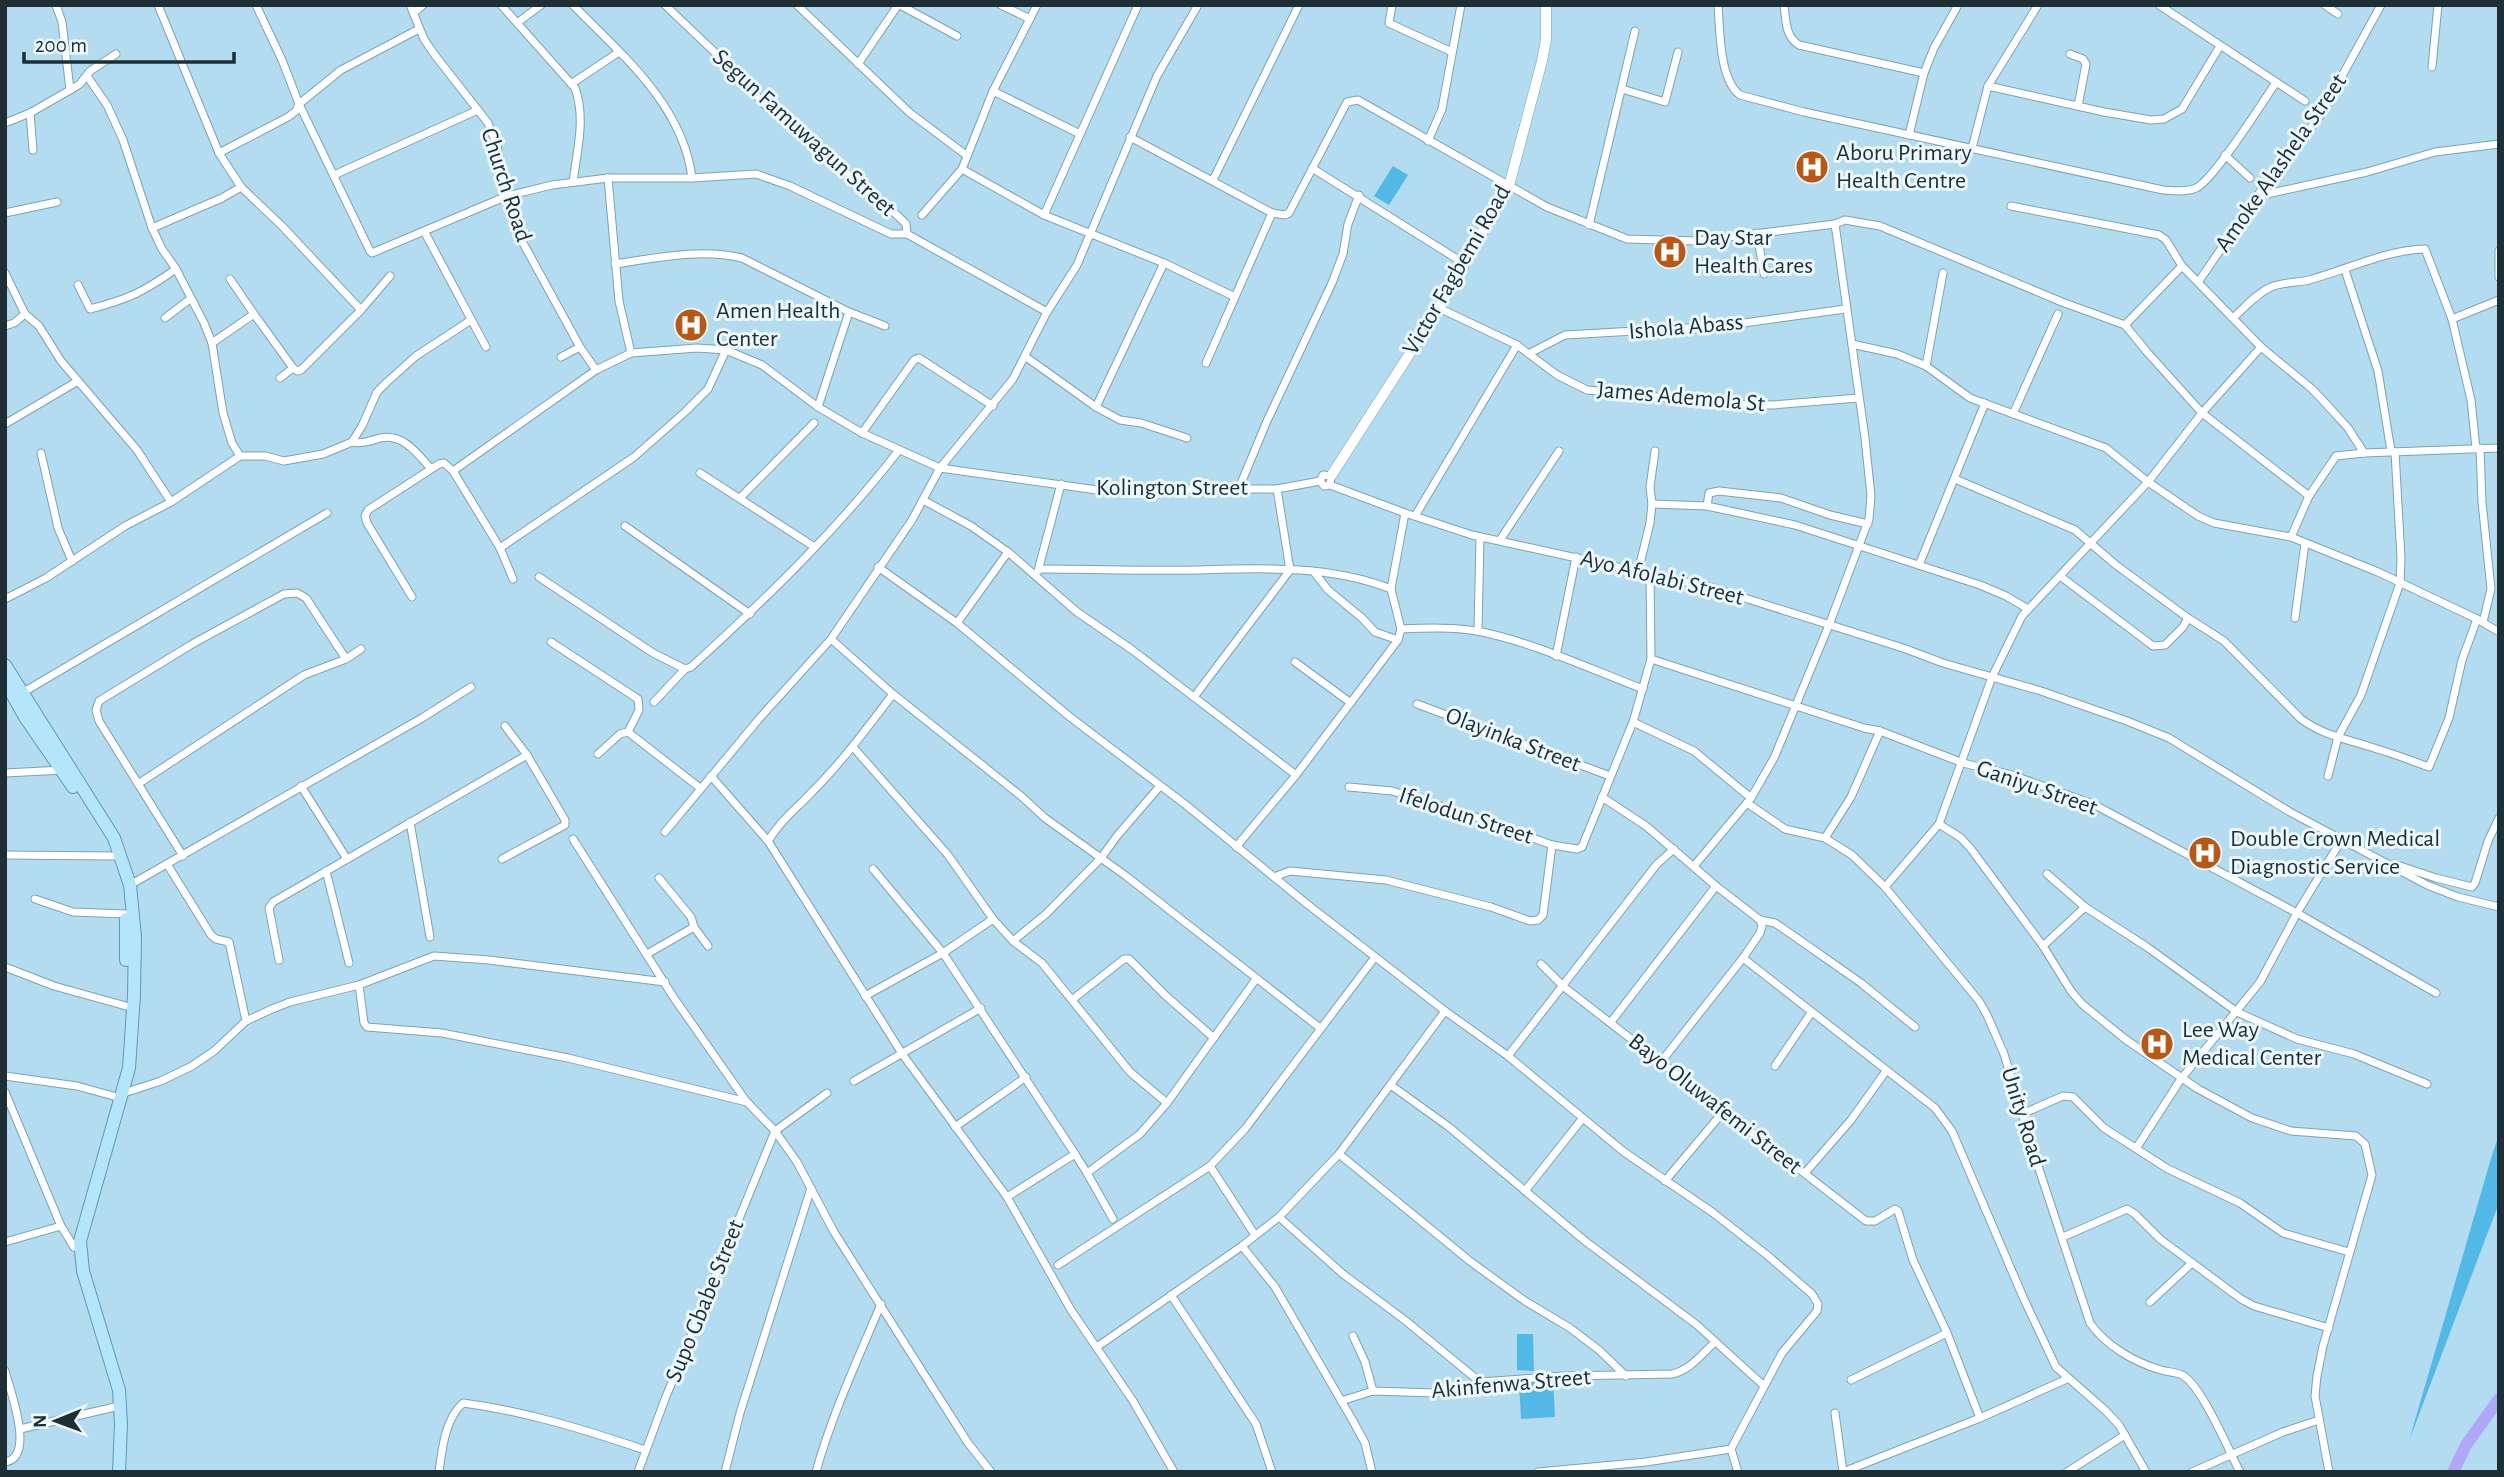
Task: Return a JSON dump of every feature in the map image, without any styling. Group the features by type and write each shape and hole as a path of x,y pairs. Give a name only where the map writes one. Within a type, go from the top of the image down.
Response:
{"main road":[{"path":"5,665 114,856 126,914 126,1006 120,1095 80,1241 85,1280 119,1390 119,1472"},
{"path":"6,685 25,717 114,838 130,885 135,937 129,1068 83,1203 74,1247 80,1287 109,1376 115,1407 113,1472"}],"street":[{"path":"56,5 62,22 70,90"},
{"path":"158,5 219,153 241,187 282,226 361,310"},
{"path":"256,5 299,104 372,253 507,196 552,185 608,178 692,178 756,174 768,177 891,234 907,234 1047,312"},
{"path":"412,9 423,5"},
{"path":"500,5 571,84 579,99 582,122 573,182"},
{"path":"517,23 541,5"},
{"path":"573,5 665,103 681,135 692,178"},
{"path":"797,5 910,113 966,155"},
{"path":"858,64 899,5 957,36"},
{"path":"1001,5 1030,19"},
{"path":"922,215 962,169 993,90 1037,5"},
{"path":"1044,215 1138,5"},
{"path":"665,832 758,720 831,639 902,535 940,468 993,406 1026,357 1047,312 1077,265 1157,76 1198,5"},
{"path":"1213,180 1299,5"},
{"path":"1392,5 1389,17 1392,26 1452,52"},
{"path":"1428,141 1442,109 1461,5"},
{"name":"Victor Fagbemi Road","path":"1331,480 1439,308 1509,186 1542,61 1546,40 1546,5"},
{"path":"1718,5 1725,64 1732,89 1740,95 2163,190 2183,191 2196,188 2225,155 2275,83"},
{"path":"1784,5 1788,33 1799,45 1924,73"},
{"path":"1909,135 1924,73 1934,48 1958,5"},
{"path":"1972,148 1988,86 2038,5"},
{"path":"2159,5 2305,101"},
{"path":"2325,5 2338,14"},
{"name":"Amoke Alashela Street","path":"2199,281 2258,196 2320,116 2381,5"},
{"path":"2432,67 2438,5"},
{"name":"Segun Famuwagun Street","path":"669,7 767,107 898,216 906,225 907,234"},
{"name":"Church Road","path":"412,9 419,29 434,54 493,132 517,232 580,347 596,370"},
{"path":"219,153 288,117 299,104 341,70 419,29"},
{"path":"1589,225 1635,31"},
{"path":"1988,86 2151,120 2164,119 2182,109 2220,46"},
{"path":"571,84 620,52"},
{"path":"1622,89 1665,102 1678,52"},
{"path":"5,123 30,113 70,90 98,64 116,54"},
{"path":"2070,54 2083,59 2086,64 2078,106"},
{"path":"87,76 107,105 123,140 152,228 204,323 212,343 223,413 232,443 240,456"},
{"path":"993,90 1080,134"},
{"path":"1130,137 1281,216 1289,213 1347,102 1358,100 1547,207 1614,235 1642,241 1697,240 1835,224 1845,220 1880,226 2062,302 2125,325 2202,413 2309,496"},
{"path":"334,175 478,110"},
{"path":"30,113 33,150"},
{"path":"2258,196 2367,172 2434,152 2499,144"},
{"path":"2225,155 2249,178"},
{"path":"1312,168 1359,195 1465,264"},
{"path":"962,169 1044,215 1164,263 1233,296"},
{"path":"608,178 619,301 631,353"},
{"path":"152,228 241,187"},
{"path":"1239,488 1267,421 1332,283 1359,195"},
{"path":"5,213 57,202"},
{"path":"2011,206 2159,235 2166,240 2182,265 2261,347 2312,389 2348,428 2364,453"},
{"path":"1206,363 1233,296 1272,213"},
{"path":"1694,866 1749,800 1774,758 1868,524 1871,496 1835,224"},
{"path":"424,231 486,347"},
{"path":"1757,233 1764,274"},
{"path":"1955,479 2075,530 2188,618 2224,641 2301,719 2323,733 2429,766 2449,718 2462,660 2491,589 2471,400 2452,319 2425,249 2385,256 2305,281 2275,285 2255,297 2233,318"},
{"path":"2499,251 2499,277"},
{"path":"615,264 680,254 723,254 742,258 849,312 885,326"},
{"path":"1096,407 1164,263"},
{"path":"2125,325 2182,265"},
{"path":"78,285 90,309 120,302 141,293 176,269"},
{"path":"2328,776 2338,737 2361,695 2400,583 2393,452 2378,371 2345,270"},
{"path":"5,273 25,314 39,326 51,347 137,450 172,502"},
{"path":"1926,366 1943,273"},
{"path":"230,279 297,371 361,310 390,276"},
{"path":"165,318 190,299"},
{"path":"2452,319 2499,300"},
{"name":"James Ademola St","path":"1439,308 1517,345 1557,375 1587,390 1728,404 1773,405 1858,398"},
{"name":"Ishola Abass","path":"1530,353 1565,335 1722,326 1845,309"},
{"path":"818,407 849,312"},
{"path":"5,326 25,314"},
{"path":"212,343 254,314"},
{"path":"2013,414 2058,314"},
{"path":"352,442 377,392 416,356 471,320"},
{"path":"1852,344 1897,354 1926,366 1961,393 2106,448 2148,482 2198,516 2214,523 2291,537 2400,583 2499,632"},
{"path":"1415,516 1517,345"},
{"path":"561,357 580,347"},
{"path":"1885,887 1939,824 1992,677 2028,609 2148,482 2202,413 2261,347"},
{"path":"453,471 596,370 631,353 697,348 726,350 708,389 634,457 500,548"},
{"name":"Kolington Street","path":"726,350 762,365 818,407 862,432 940,468 1104,491 1277,489 1320,481 1325,474 1331,480"},
{"path":"1026,357 1096,407 1121,420 1141,423 1187,438"},
{"path":"862,432 914,360 919,358 993,406"},
{"path":"279,377 293,368"},
{"path":"5,424 78,381"},
{"path":"1919,565 1985,403"},
{"path":"740,498 814,423"},
{"path":"5,599 72,561 125,526 172,502 240,456 291,460 323,454 352,442 359,444 387,437 404,441 431,469"},
{"path":"2291,537 2309,496 2336,456 2499,448"},
{"path":"653,702 685,669 691,667 750,614 874,482 899,450"},
{"path":"1500,540 1559,451"},
{"path":"1638,572 1650,523 1650,487 1655,451"},
{"path":"41,453 58,528 72,561"},
{"path":"412,597 365,516 368,510 444,463 453,471 500,548 513,579"},
{"path":"700,473 813,546"},
{"name":"Ayo Afolabi Street","path":"1331,480 1405,513 1480,537 1713,588 2041,691 2127,721 2169,738 2290,812 2374,856"},
{"path":"1038,572 1061,484"},
{"path":"1194,697 1290,570 1277,489"},
{"path":"1706,506 1709,493 1713,491 1781,498 1830,515 1868,524"},
{"path":"923,500 971,526 1038,572 1077,612 1296,775"},
{"path":"1652,504 1706,506 1795,525 1980,585 2028,609"},
{"path":"21,693 327,513"},
{"path":"1236,847 1296,775 1398,640 1401,629 1391,589 1405,513"},
{"path":"625,526 750,614"},
{"path":"1478,631 1480,537"},
{"path":"2295,618 2305,543"},
{"path":"957,623 1008,552"},
{"path":"1556,656 1576,557"},
{"path":"878,567 957,623 1070,717 1445,1012 1508,1056 1582,1119 1665,1181 1712,1212 1812,1294 1818,1304 1817,1311 1782,1353 1731,1449 1738,1472"},
{"path":"1038,572 1264,568 1314,572 1366,581 1391,589"},
{"path":"1314,572 1328,590 1375,632 1398,640"},
{"path":"1650,574 1651,659 1633,722 1602,797 1646,826 1760,920 1775,923 1861,983 1915,1027"},
{"path":"2060,576 2153,646 2165,645 2188,618"},
{"path":"539,577 653,653 685,669"},
{"path":"183,856 99,721 96,710 99,701 182,650 284,594 297,593 306,598 346,659"},
{"path":"1401,629 1433,627 1478,631 1556,656 1643,689"},
{"path":"831,639 893,694 1045,818 1320,1028"},
{"path":"551,642 638,699 639,710 628,732 620,734 598,754"},
{"path":"138,784 304,675 346,659 361,649"},
{"name":"Ganiyu Street","path":"1651,659 1880,731 1963,762 2012,775 2093,804 2297,913 2436,993"},
{"path":"1295,662 1351,703"},
{"path":"130,885 422,718 471,687"},
{"path":"768,841 782,820 853,747 893,694"},
{"name":"Olayinka Street","path":"1417,704 1609,776"},
{"name":"Unity Road","path":"1633,722 1694,751 1785,829 1825,838 1852,855 1885,887 1967,985 1987,1015 2004,1054 2091,1323 2097,1332 2131,1358 2183,1376 2197,1389 2240,1472"},
{"path":"502,859 565,825 565,820 527,755 505,726"},
{"path":"1825,838 1851,797 1880,731"},
{"path":"628,732 700,788"},
{"path":"853,747 948,855 993,919 1013,941 1042,963 1130,1072 1167,1103"},
{"path":"279,960 269,908 273,902 527,755"},
{"path":"5,773 65,770"},
{"path":"711,776 768,841 903,1055 1007,1197 1071,1310 1133,1401 1174,1472"},
{"path":"301,786 347,859"},
{"path":"1013,941 1101,859 1160,786"},
{"name":"Ifelodun Street","path":"1349,787 1392,791 1467,814 1552,845 1577,849 1582,847 1602,797"},
{"path":"2374,856 2436,878 2472,887 2499,818"},
{"path":"410,822 430,936"},
{"path":"1939,824 1954,832 1971,849 2043,946 2081,1004 2125,1039 2181,1079 2252,1118 2291,1131 2356,1136 2365,1144 2372,1175 2348,1252 2317,1376 2315,1396 2329,1472"},
{"path":"573,839 665,982 747,1101 775,1131 797,1162 834,1232 968,1443 991,1472"},
{"path":"2137,1147 2181,1079 2260,982 2297,913 2342,839"},
{"path":"1274,877 1290,871 1386,880 1491,907 1530,921 1538,920 1543,915 1552,845"},
{"path":"1508,1056 1657,864 1674,849"},
{"path":"5,855 114,856"},
{"path":"2374,856 2427,885 2458,897 2499,907"},
{"path":"167,864 211,935 229,942 246,1021"},
{"path":"873,869 943,953 981,1008 1087,1172 1113,1219"},
{"path":"326,870 349,963"},
{"path":"2047,874 2085,907 2147,947 2237,1012 2297,1039 2354,1054 2427,1084"},
{"path":"659,878 691,917 694,927 708,946"},
{"path":"1611,1022 1716,886"},
{"path":"35,899 73,912 126,914"},
{"path":"2043,946 2085,907"},
{"path":"865,996 943,953 993,919"},
{"path":"1660,1063 1743,958 1760,933 1760,920"},
{"path":"647,954 694,927"},
{"path":"5,1076 120,1095 161,1081 192,1066 214,1051 246,1021 290,1002 359,985 434,956 665,982"},
{"path":"1058,1265 1210,1166 1245,1129 1375,957"},
{"path":"1743,958 1935,1108 1952,1131 2056,1367 2106,1411 2125,1435 2146,1472"},
{"path":"1073,999 1124,959 1129,959 1214,1038"},
{"name":"Bayo Oluwafemi Street","path":"1541,964 1564,987 1660,1063 1866,1221 1875,1221 1895,1209 1901,1216 1913,1260 1947,1332"},
{"path":"5,967 54,986 126,1006"},
{"path":"1087,1172 1140,1134 1167,1103 1256,979"},
{"path":"359,985 364,1023 368,1027 442,1033 542,1053 747,1101"},
{"path":"854,1081 981,1008"},
{"path":"1097,1347 1279,1217 1339,1154 1445,1012"},
{"path":"1775,1066 1811,1013"},
{"path":"1805,1173 1851,1120 1886,1071"},
{"path":"956,1127 1026,1077"},
{"path":"1392,1086 1449,1128 1576,1234 1697,1325 1763,1385"},
{"path":"5,1092 61,1226 74,1247"},
{"path":"775,1131 827,1093"},
{"path":"2022,1114 2069,1095 2105,1128 2168,1169 2240,1203 2283,1233 2348,1252"},
{"path":"1665,1181 1723,1112"},
{"path":"1525,1191 1582,1119"},
{"name":"Supo Gbabe Street","path":"638,1472 775,1131"},
{"path":"1007,1197 1074,1154"},
{"path":"1339,1154 1471,1262 1525,1301 1570,1328 1599,1350 1626,1376"},
{"path":"1210,1166 1255,1236"},
{"path":"725,1472 740,1413 811,1188"},
{"path":"2063,1237 2127,1209 2160,1239 2254,1306 2329,1328"},
{"path":"1279,1217 1343,1274 1480,1382"},
{"path":"5,1242 61,1226"},
{"path":"1242,1246 1275,1287 1341,1401 1365,1443 1372,1472"},
{"path":"2150,1302 2192,1263"},
{"path":"1171,1295 1256,1424 1272,1472"},
{"path":"816,1472 840,1400 881,1304"},
{"path":"1852,1380 1947,1332 1980,1418"},
{"path":"1353,1336 1373,1391"},
{"name":"Akinfenwa Street","path":"1341,1401 1373,1391 1435,1393 1462,1389 1480,1382 1681,1372 1714,1343"},
{"path":"5,1371 20,1429 19,1452 14,1460 5,1462"},
{"path":"1835,1413 1843,1472 1980,1418 2067,1378"},
{"path":"439,1472 446,1434 463,1403 519,1413 578,1428 645,1450"},
{"path":"20,1429 115,1407"},
{"path":"2192,1472 2283,1432 2319,1420"},
{"path":"2067,1472 2125,1435"},
{"path":"1538,1472 1632,1463 1731,1449"}],"shaded area":[{"path":"1393,166 1408,175 1389,205 1374,196"},
{"path":"2499,1135 2499,1203 2409,1441 2492,1155"},
{"path":"1517,1334 1533,1334 1534,1371 1517,1370"},
{"path":"1553,1380 1555,1417 1521,1419 1519,1382"}],"waterway":[{"path":"2453,1472 2466,1445 2499,1399"}],"place":[{"name":"Aboru Primary Health Centre","path":"1812,167"},
{"name":"Day Star Health Cares","path":"1670,252"},
{"name":"Amen Health Center","path":"691,325"},
{"name":"Double Crown Medical Diagnostic Service","path":"2205,853"},
{"name":"Lee Way Medical Center","path":"2157,1044"}]}
